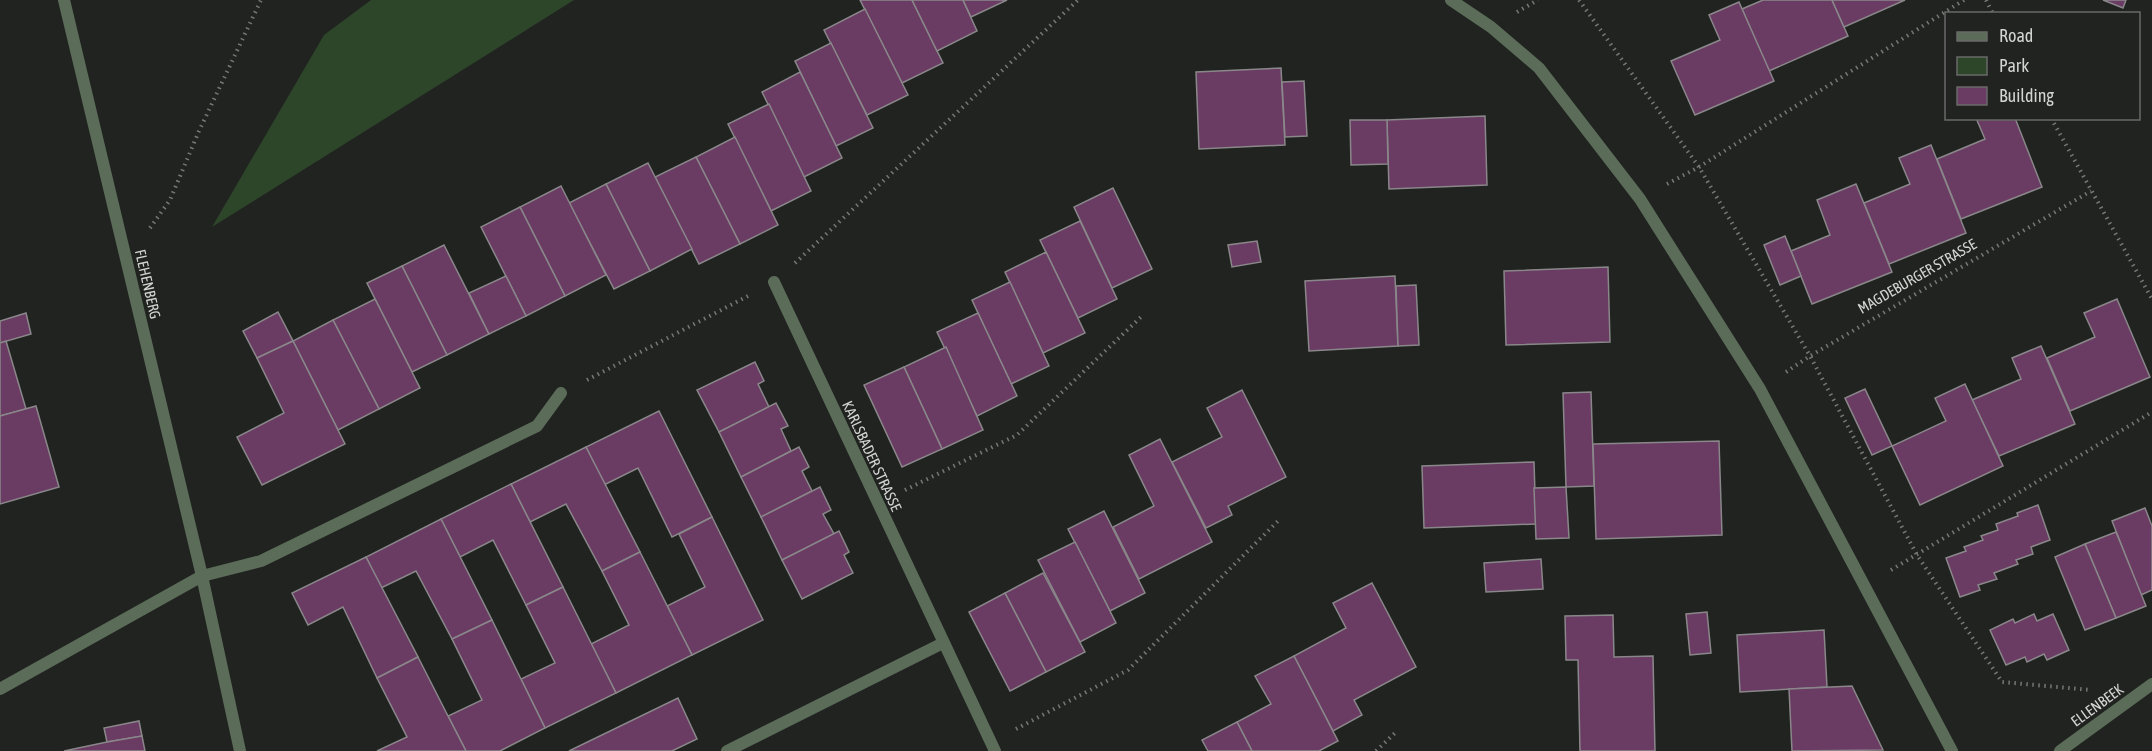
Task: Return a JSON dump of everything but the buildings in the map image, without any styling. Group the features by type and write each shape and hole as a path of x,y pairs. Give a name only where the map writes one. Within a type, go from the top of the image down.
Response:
{"street":[{"name":"FLEHENBERG","path":"64,0 202,576 240,751"},
{"path":"1451,0 1491,27 1539,68 1640,199 1760,389 1952,751"},
{"name":"KARLSBADER STRASSE","path":"774,282 993,747"},
{"path":"0,689 202,576 261,561 537,426 561,393"},
{"path":"727,751 943,643"},
{"name":"ELLENBEEK","path":"2060,751 2152,684"}],"path":[{"path":"127,259 170,200 199,131 261,0"},
{"path":"561,393 774,282 1078,0"},
{"path":"1579,0 1699,166 1810,356 1917,555 2002,682 2138,695"},
{"path":"1640,199 1699,166 1964,0"},
{"path":"2052,120 2152,299"},
{"name":"MAGDEBURGER STRASSE","path":"1760,389 1810,356 2091,191"},
{"path":"878,504 1017,435 1143,315"},
{"path":"1865,586 2152,412"},
{"path":"993,747 1128,670 1278,521"},
{"path":"1376,751 1397,731"}],"green space":[{"path":"371,0 574,0 212,227 324,35"}]}
